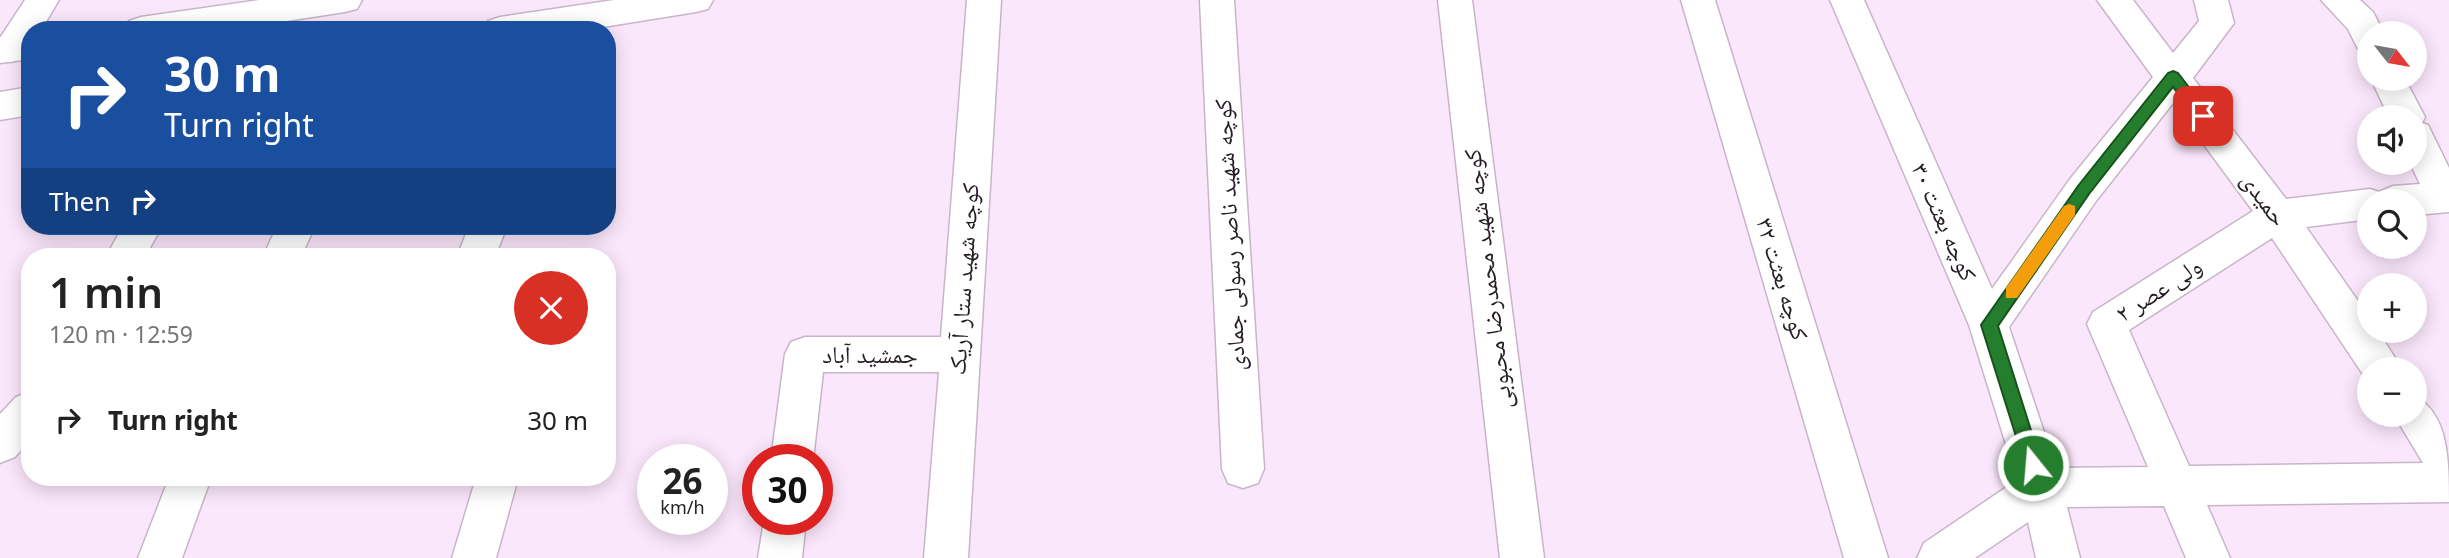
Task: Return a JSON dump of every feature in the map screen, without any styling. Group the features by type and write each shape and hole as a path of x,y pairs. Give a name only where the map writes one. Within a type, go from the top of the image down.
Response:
{"street":[{"path":"29,21 42,0"},
{"path":"202,21 345,0"},
{"path":"583,21 696,0"},
{"name":"کوچه شهید ستار آریک","path":"946,558 984,0"},
{"name":"کوچه شهید ناصر رسولی جمادی","path":"1217,0 1243,469"},
{"name":"کوچه شهید محمدرضا محبوبی","path":"1455,0 1522,558"},
{"name":"کوچه بعثت ۳۲","path":"1698,0 1866,558"},
{"name":"کوچه بعثت ۳۰","path":"1847,0 1990,325 2040,488 2058,558"},
{"name":"حمیدی","path":"2114,0 2277,215 2374,357"},
{"path":"1990,325 2083,190 2217,23 2211,0"},
{"path":"2338,0 2361,21"},
{"path":"10,52 21,34"},
{"path":"0,106 21,103"},
{"path":"2427,159 2446,196 2427,198"},
{"name":"ولی عصر ۲","path":"2208,558 2174,486 2107,324 2277,215 2357,206"},
{"name":"جمشید آباد","path":"794,444 806,354 958,355"},
{"path":"0,444 21,420"},
{"path":"2422,427 2449,466"},
{"path":"1939,558 2040,488 2449,482"},
{"path":"160,558 187,486"},
{"path":"474,558 495,486"},
{"path":"780,558 783,535"}],"slow traffic":[{"path":"2012,293 2069,210"}],"route":[{"path":"2033,465 1990,325 2083,190 2173,77 2203,116"}]}
